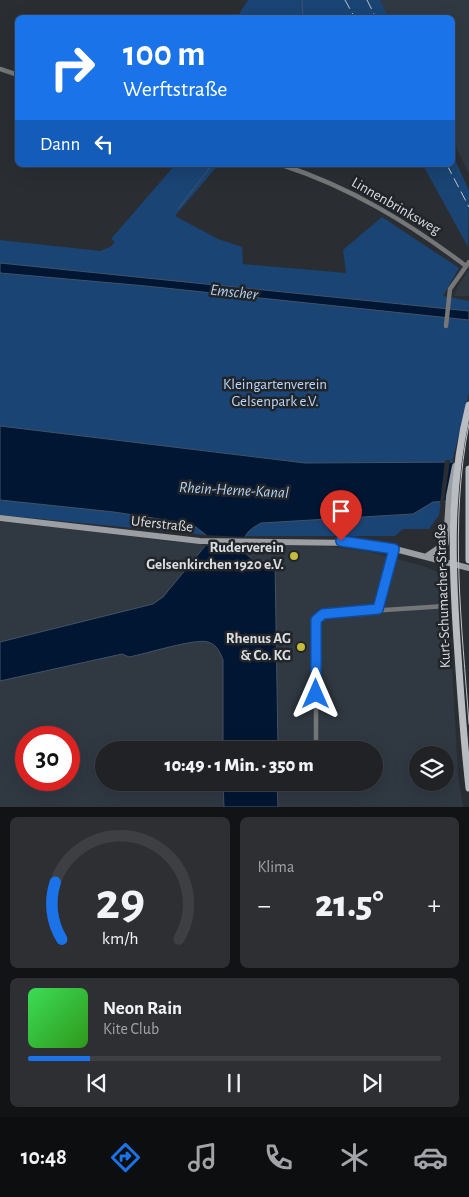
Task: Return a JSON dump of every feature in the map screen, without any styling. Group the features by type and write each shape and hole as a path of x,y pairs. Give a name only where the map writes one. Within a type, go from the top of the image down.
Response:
{"main road":[{"name":"Kurt-Schumacher-Straße","path":"469,405 457,459 451,506 455,615 469,788"},
{"name":"Kurt-Schumacher-Straße","path":"469,469 469,560"},
{"path":"427,556 446,543 451,506"},
{"name":"Uferstraße","path":"0,518 200,541 341,541 394,549 469,568"}],"street":[{"path":"0,69 15,74"},
{"name":"Linnenbrinksweg","path":"287,167 356,194 467,264"},
{"path":"446,326 448,301 453,282 467,264"},
{"path":"378,609 394,549"},
{"path":"316,741 316,620 323,614 446,606"}],"shaded area":[{"path":"376,0 469,0 469,174 455,145 455,15 383,15"},
{"path":"469,269 469,296 454,296 458,286"},
{"path":"0,522 176,542 327,546 370,552 423,566 447,576 458,775 463,807 0,807"}],"green space":[{"path":"248,0 380,0 387,15 238,15"},
{"path":"455,160 469,191 468,247 424,167 455,167"},
{"name":"Kleingartenverein Gelsenpark e.V.","path":"173,167 216,167 175,216 218,239 242,247 243,264 346,273 343,250 382,217 459,268 443,296 469,301 469,393 452,462 305,463 0,426 0,240 100,251 110,247 115,242 111,239"},
{"path":"0,500 114,512 192,524 206,535 0,515"},
{"path":"441,501 439,515 429,529 403,529 395,536 245,536 248,530 261,523 413,514 433,502"}],"water":[{"name":"Emscher","path":"0,263 469,311 469,320 146,286 0,273"},
{"name":"Rhein-Herne-Kanal","path":"0,426 305,463 469,462 469,500 433,502 413,514 261,523 253,528 245,537 242,550 254,561 275,561 278,741 223,741 223,660 216,647 208,642 182,644 129,657 122,654 0,681 0,642 153,604 163,597 205,546 206,535 192,524 114,512 0,500"},
{"path":"223,791 277,791 278,807 224,807"}],"pier":[{"path":"469,459 469,502 446,503 454,460"},
{"path":"445,460 450,460 444,503 440,504"},
{"path":"202,535 247,537 245,547 202,546"}],"waterway":[{"path":"302,0 303,15"},
{"path":"178,209 210,167"}],"tram line":[{"path":"469,424 463,461 458,536 469,724"}],"railway":[{"path":"345,0 353,15"},
{"path":"367,0 374,15"},
{"path":"448,167 469,207"}],"place":[{"name":"Ruderverein Gelsenkirchen 1920 e.V.","path":"294,556"},
{"name":"Rhenus AG & Co. KG","path":"301,647"}],"route":[{"path":"316,694 316,620 323,614 378,609 378,601 394,549 341,541"}]}
